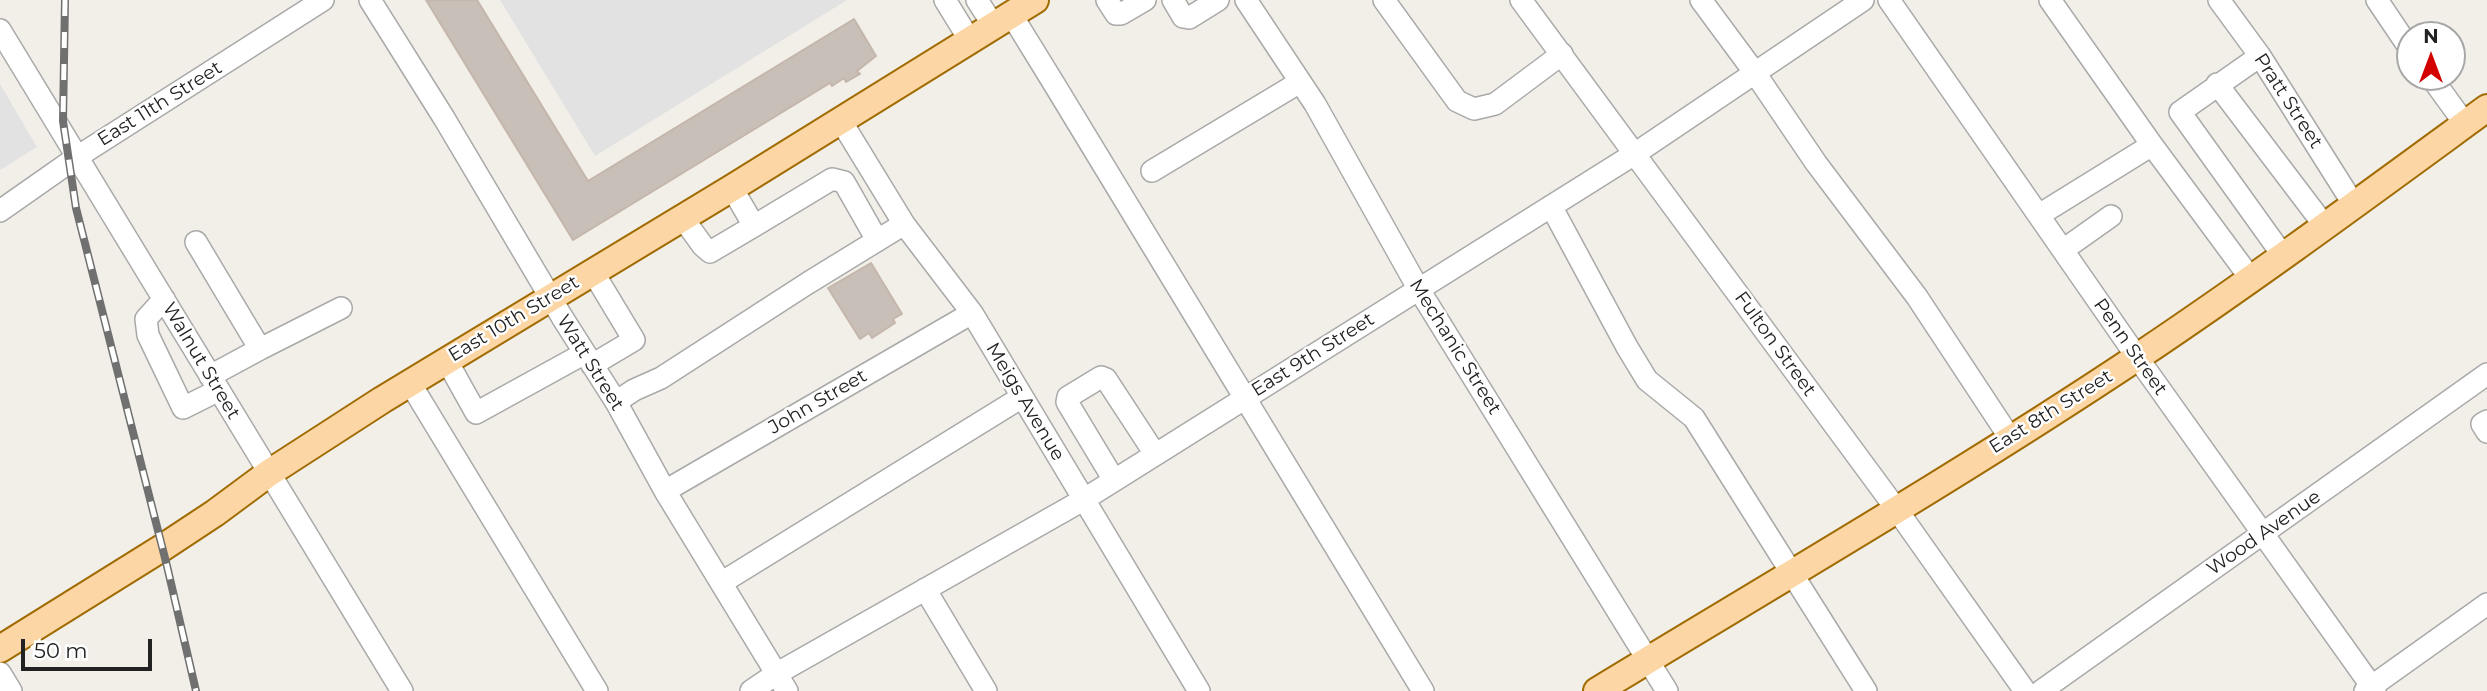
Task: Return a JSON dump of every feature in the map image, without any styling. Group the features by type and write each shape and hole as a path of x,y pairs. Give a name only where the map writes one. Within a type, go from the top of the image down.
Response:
{"main road":[{"name":"East 10th Street","path":"0,649 162,548 269,473 410,383 1035,0"},
{"name":"East 8th Street","path":"1597,691 1896,510 2137,357 2284,257 2324,225 2487,108"}],"street":[{"name":"East 11th Street","path":"0,211 77,157 323,0"},
{"name":"Watt Street","path":"370,0 616,402 665,491 782,682"},
{"path":"944,0 969,39"},
{"path":"977,0 1002,19 1246,397 1423,691"},
{"path":"1107,0 1116,14 1121,14 1144,0"},
{"path":"1173,0 1183,17 1189,18 1218,0"},
{"name":"Mechanic Street","path":"1246,0 1300,82 1418,288 1667,691"},
{"path":"1384,0 1457,101 1474,109 1495,104 1562,54"},
{"name":"Fulton Street","path":"1521,0 1636,153 2025,691"},
{"path":"1701,0 1816,163 1917,298 2010,438"},
{"name":"East 9th Street","path":"751,691 782,682 925,589 1083,500 1636,153 1863,0"},
{"name":"Penn Street","path":"1889,0 2137,357 2264,533 2370,690"},
{"path":"2050,0 2251,279"},
{"name":"Pratt Street","path":"2219,0 2260,56 2354,205"},
{"path":"2377,0 2396,28"},
{"name":"Walnut Street","path":"0,30 402,691"},
{"path":"2260,56 2180,111 2284,257"},
{"path":"1152,171 1300,82"},
{"path":"2217,84 2324,225"},
{"path":"2441,91 2465,124"},
{"name":"Meigs Avenue","path":"841,121 904,224 972,313 1199,691"},
{"path":"2039,215 2152,145"},
{"path":"682,217 710,252 832,179 844,182 877,240"},
{"path":"732,188 754,226"},
{"path":"1551,206 1647,380 1693,418 1866,691"},
{"path":"2063,250 2111,216"},
{"path":"616,402 634,390 661,378 904,224"},
{"path":"196,242 260,349"},
{"path":"447,361 476,413 634,340 593,272"},
{"path":"164,299 146,319 148,335 183,408 260,349 341,308"},
{"name":"John Street","path":"665,491 972,313"},
{"name":"Wood Avenue","path":"2041,691 2487,373"},
{"path":"1114,480 1067,402 1068,397 1101,377 1106,379 1155,454"},
{"path":"410,383 597,691"},
{"path":"721,583 1021,397"},
{"path":"2487,421 2482,424 2487,432"},
{"path":"925,589 986,691"},
{"path":"2370,690 2487,604"},
{"path":"0,673 10,691"}],"shaded area":[{"path":"500,0 847,0 595,156"},
{"path":"0,84 37,147 0,170"}],"building":[{"path":"426,0 477,0 588,181 854,19 876,56 857,71 860,74 846,82 844,78 832,86 830,83 573,240"},
{"path":"871,263 902,314 893,319 895,323 872,338 869,333 860,339 828,288"}],"railway":[{"path":"65,0 63,121 76,208 196,691"}]}
